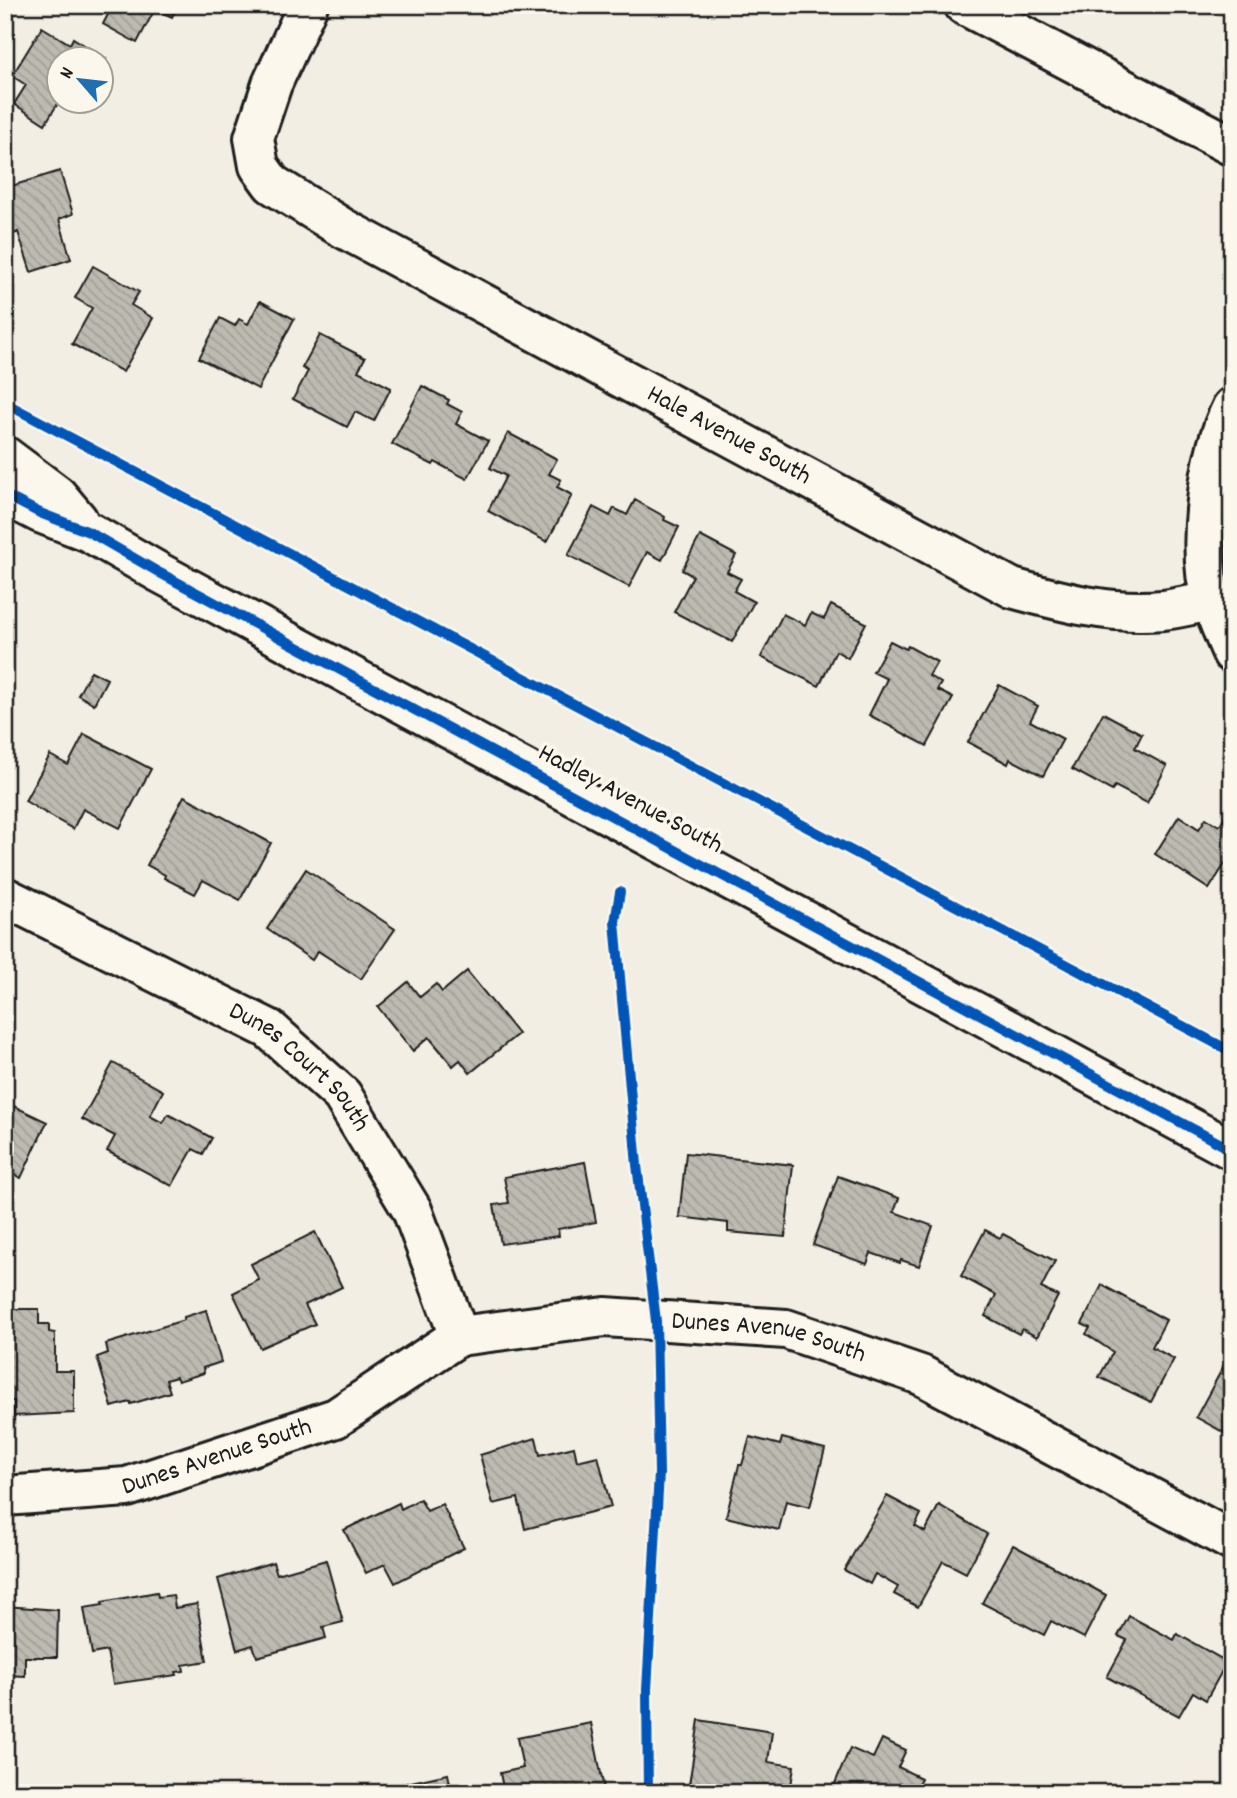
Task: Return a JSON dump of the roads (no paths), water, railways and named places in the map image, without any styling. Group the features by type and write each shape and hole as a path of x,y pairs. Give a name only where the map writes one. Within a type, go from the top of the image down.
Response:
{"street":[{"name":"Hale Avenue South","path":"308,5 272,83 254,138 259,166 270,181 341,227 1012,588 1068,604 1123,611 1164,610 1212,600"},
{"path":"964,5 1232,146"},
{"path":"1232,407 1213,457 1205,524 1212,600 1232,653"},
{"name":"Hadley Avenue South","path":"5,456 57,495 89,532"},
{"name":"Hadley Avenue South","path":"5,495 40,513 89,532 184,586 1232,1150"},
{"name":"Dunes Court South","path":"12,911 268,1030 342,1095 412,1210 458,1336"},
{"name":"Dunes Avenue South","path":"5,1496 127,1487 336,1418 458,1336 605,1317 786,1329 921,1375 1232,1541"}]}
